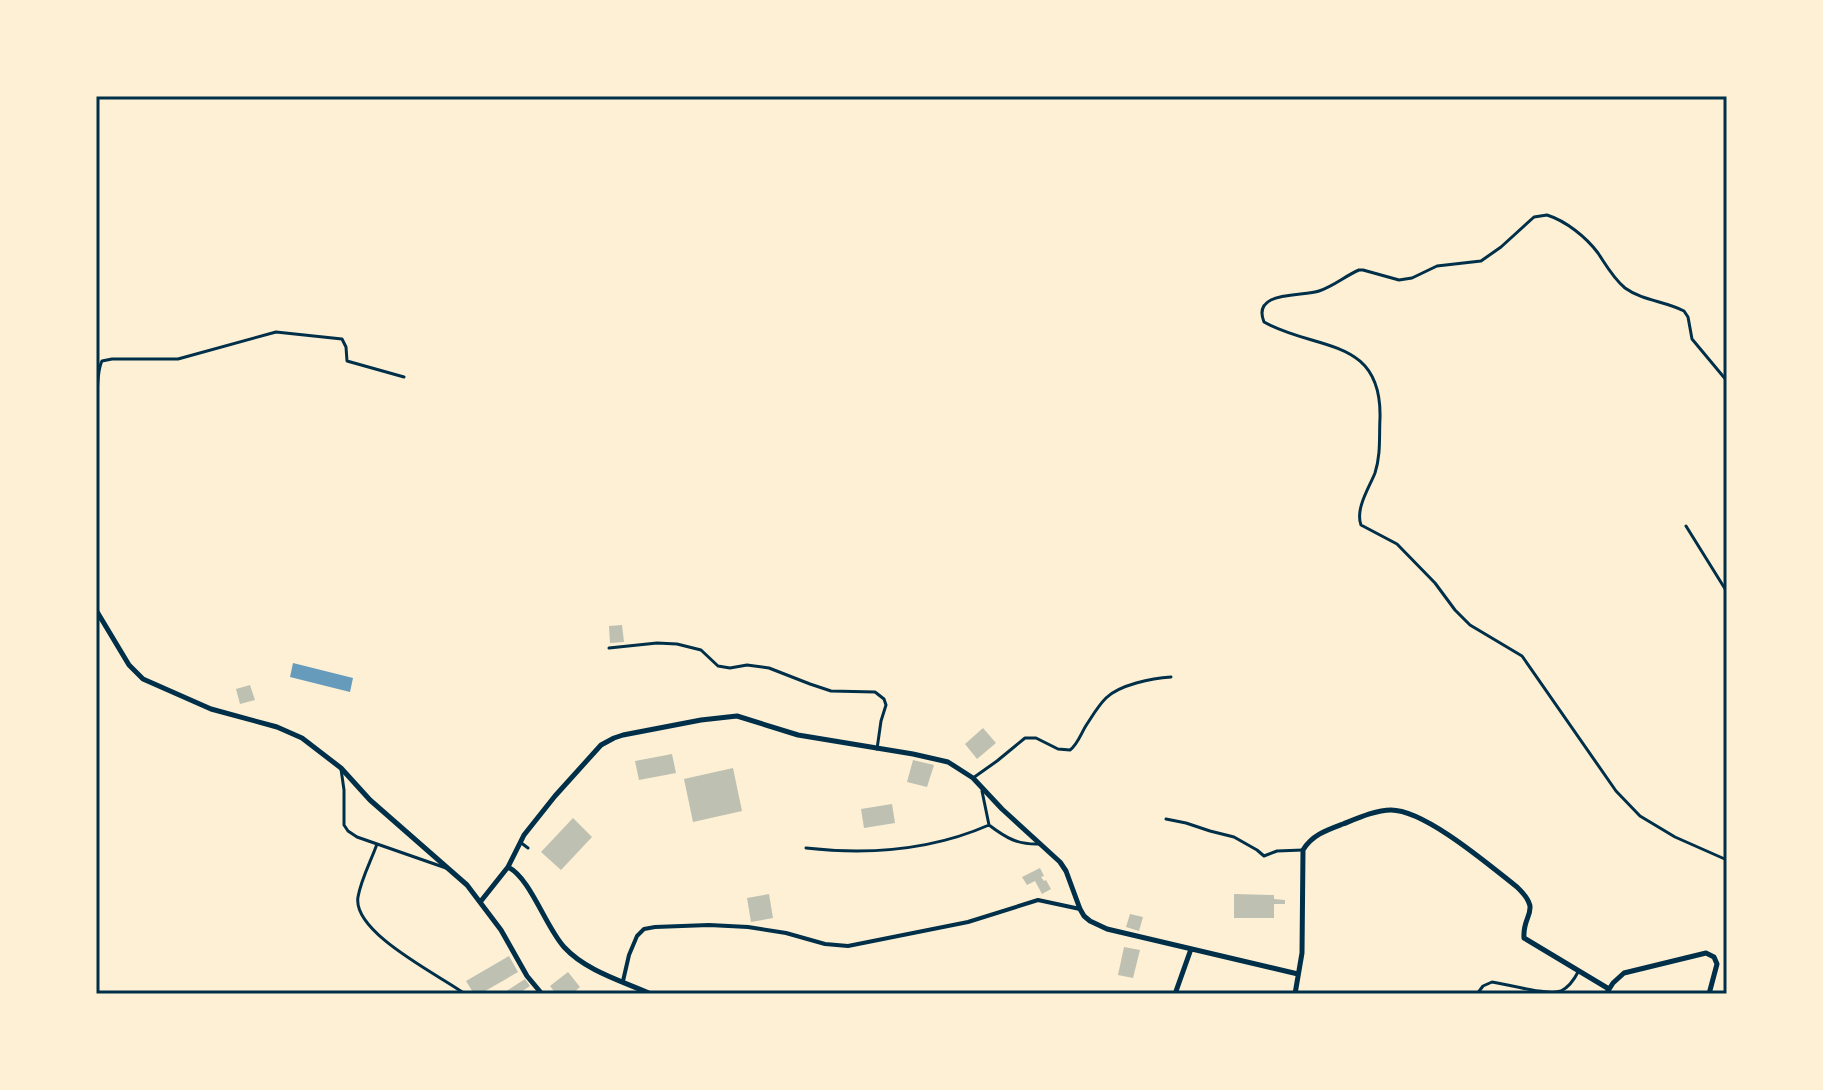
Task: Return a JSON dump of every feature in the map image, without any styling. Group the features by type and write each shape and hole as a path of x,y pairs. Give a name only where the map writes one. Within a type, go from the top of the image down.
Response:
{"main road":[{"path":"96,610 125,659 143,679 211,709 277,727 302,738 341,768 370,800 481,901 527,976 542,994"},
{"path":"481,901 508,867 520,842 555,796 601,745 623,735 737,716 798,735 933,757 951,764 973,778 1060,862 1080,909 1090,921 1107,929 1298,974"},
{"path":"1295,994 1302,953 1303,850 1316,836 1389,810 1413,815 1439,828 1521,890 1530,904 1529,918 1522,935 1524,938 1608,992 1617,978 1634,969 1706,953 1714,957 1717,964 1709,994"},
{"path":"508,867 522,879 547,924 576,958 651,994"},
{"path":"1175,994 1191,949"}],"street":[{"path":"1727,381 1692,339 1684,311 1645,299 1628,290 1612,275 1584,238 1547,215 1532,219 1482,261 1437,266 1412,278 1399,280 1359,270 1316,292 1275,298 1265,304 1261,314 1265,323 1277,329 1342,349 1364,365 1373,378 1380,404 1380,446 1377,467 1359,518 1361,525 1397,544 1470,625 1522,656 1616,791 1640,816 1675,837 1727,860"},
{"path":"96,412 97,368 103,361 173,360 282,332 342,339 347,361 404,377"},
{"path":"1686,526 1727,592"},
{"path":"609,648 677,644 701,650 718,666 769,668 831,691 875,692 886,705 877,749"},
{"path":"973,778 1025,738 1036,738 1058,749 1070,750 1108,696 1140,683 1171,677"},
{"path":"341,768 344,825 351,834 449,869"},
{"path":"982,787 989,825 1011,841 1040,844"},
{"path":"1166,819 1234,837 1266,856 1277,851 1303,850"},
{"path":"806,848 841,852 897,848 943,841 989,825"},
{"path":"520,842 528,848"},
{"path":"377,844 358,897 361,911 380,937 392,947 465,994"},
{"path":"623,981 637,936 651,927 748,927 848,946 968,922 1038,900 1080,909"},
{"path":"1477,994 1483,986 1492,982 1554,993 1567,987 1579,971"}],"water":[{"path":"293,663 353,678 350,692 290,677"}],"building":[{"path":"622,625 624,642 610,643 609,626"},
{"path":"250,685 255,700 240,704 236,689"},
{"path":"983,728 996,743 977,759 965,744"},
{"path":"672,754 676,773 639,780 635,761"},
{"path":"913,760 934,765 927,787 907,782"},
{"path":"733,768 742,811 693,822 684,779"},
{"path":"892,804 895,823 864,828 861,809"},
{"path":"573,818 592,837 561,870 541,852"},
{"path":"1040,868 1044,876 1041,877 1051,889 1042,894 1035,881 1027,885 1022,877"},
{"path":"769,894 773,918 751,922 747,898"},
{"path":"1234,894 1274,895 1274,899 1285,900 1285,904 1274,904 1274,918 1234,918"},
{"path":"1130,914 1143,917 1139,931 1126,927"},
{"path":"1124,947 1140,950 1133,978 1118,975"},
{"path":"509,956 518,972 480,994 474,994 466,981"},
{"path":"568,972 580,987 572,994 556,994 550,986"},
{"path":"525,979 530,986 518,994 502,994"}]}
